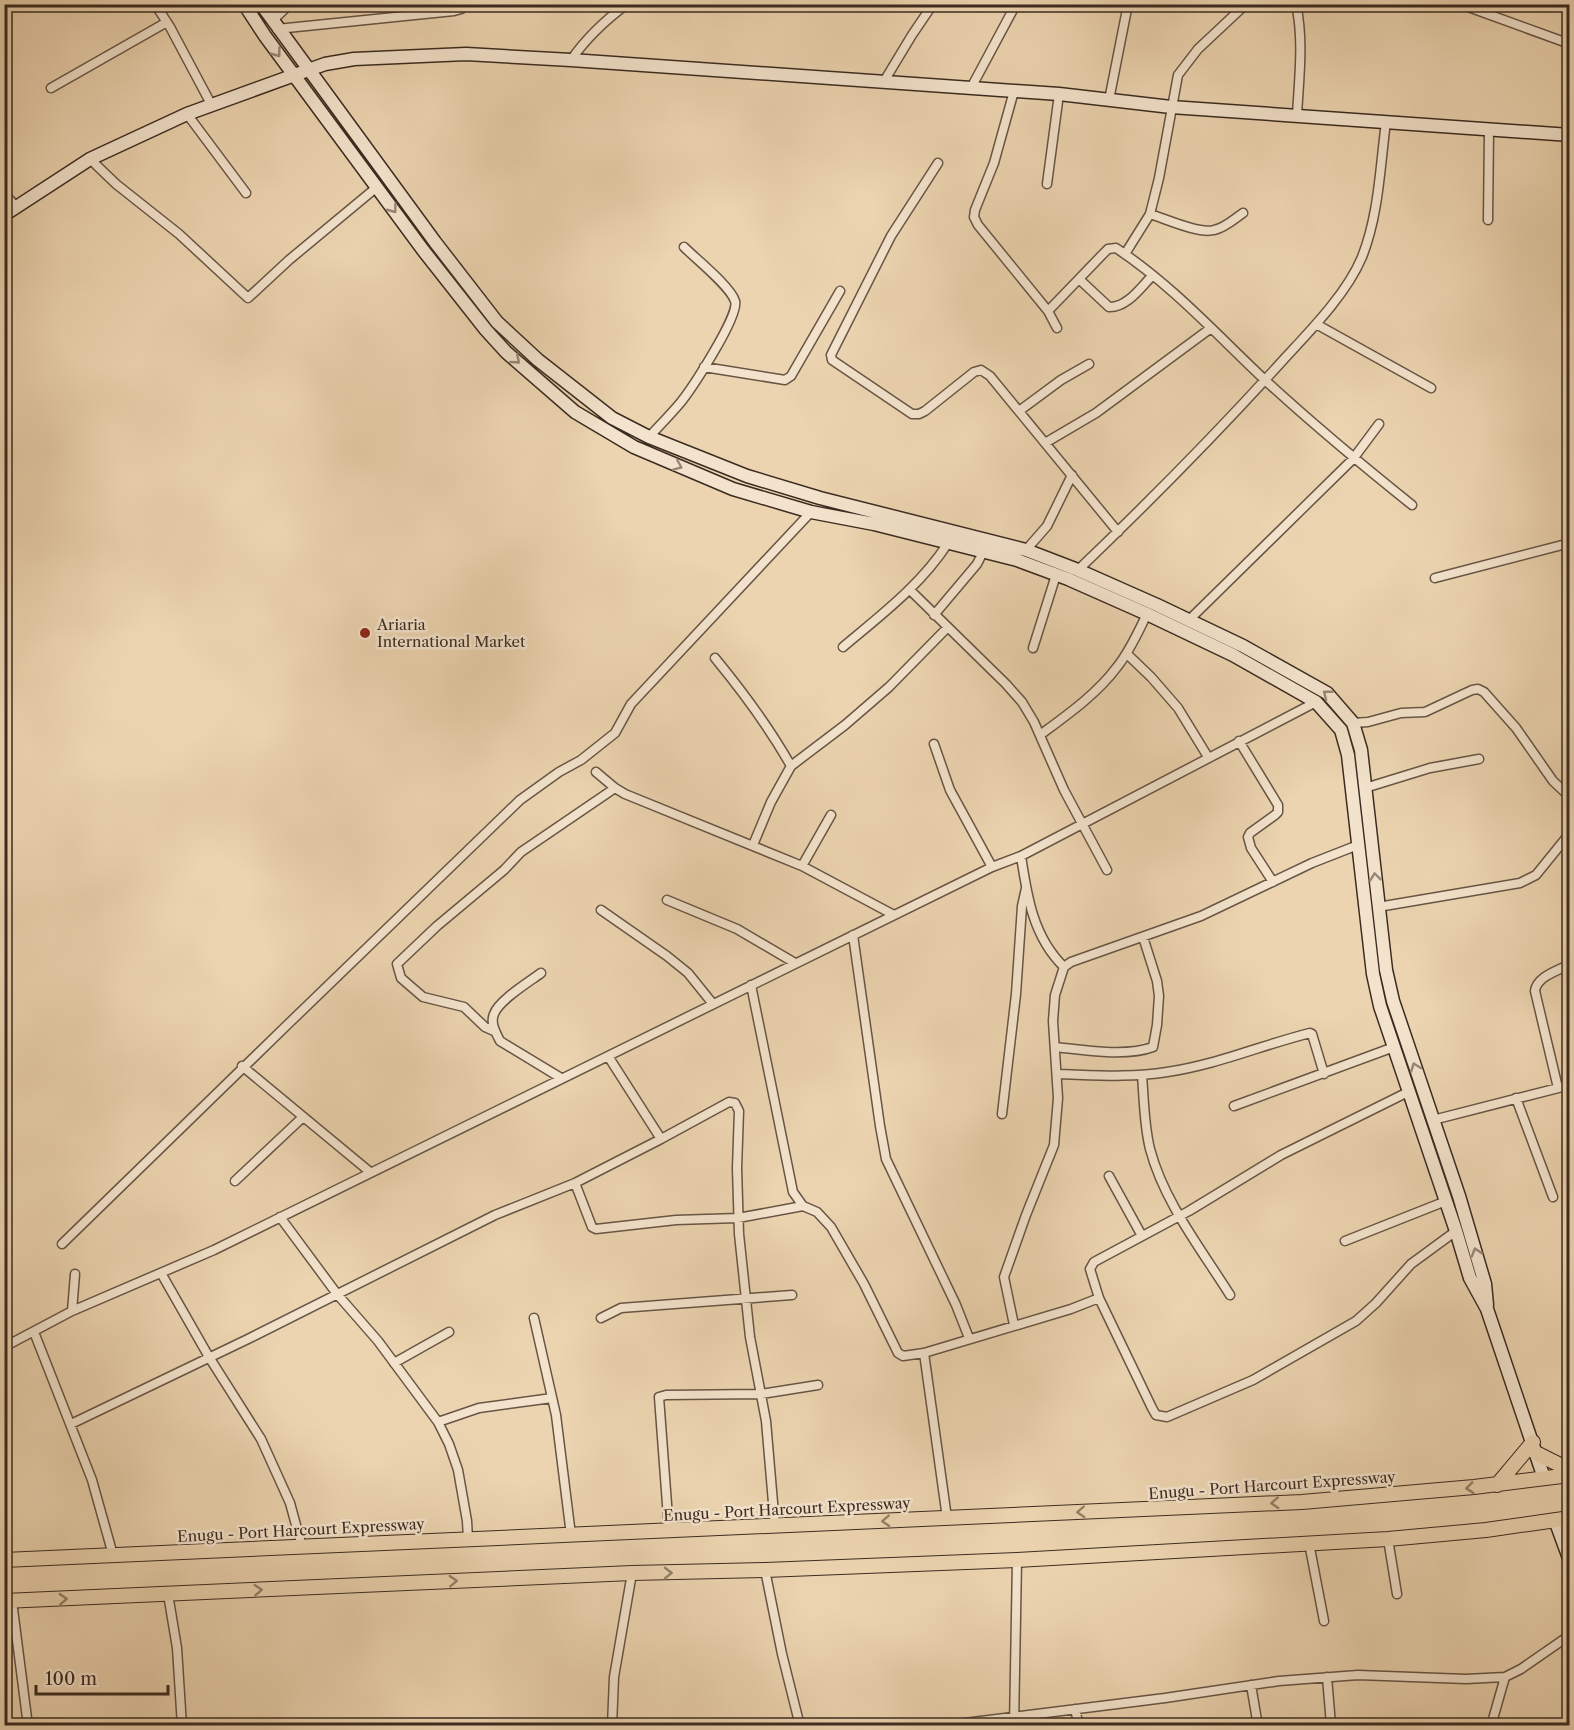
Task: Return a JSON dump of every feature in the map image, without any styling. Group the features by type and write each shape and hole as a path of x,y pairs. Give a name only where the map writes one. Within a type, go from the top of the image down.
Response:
{"highway":[{"path":"1497,1485 1534,1448 1569,1470"},
{"name":"Enugu - Port Harcourt Expressway","path":"4,1560 1302,1502 1497,1485 1569,1475"},
{"path":"8,1601 1017,1560 1388,1539 1486,1530 1562,1519"}],"main road":[{"path":"244,4 377,187 486,330 506,352 575,412 634,447 733,489 811,512 874,524 1017,560 1056,575 1147,614 1233,655 1316,702 1341,730 1346,746 1373,975 1394,1047 1470,1278 1487,1309 1544,1478"},
{"path":"261,4 435,242 497,322 538,360 612,418 649,437 747,476 820,498 1026,550 1078,570 1243,646 1311,683 1333,698 1353,723 1361,750 1386,970 1393,1001 1481,1269 1487,1309"},
{"path":"4,215 90,159 187,114 325,64 354,59 466,54 571,60 1059,94 1171,107 1569,135"},
{"path":"1562,1519 1569,1561"}],"street":[{"path":"155,4 211,104"},
{"path":"275,25 290,4"},
{"path":"275,25 454,11 461,9 465,4"},
{"path":"571,60 586,39 604,21 627,4"},
{"path":"883,83 933,4"},
{"path":"971,88 1016,4"},
{"path":"1109,100 1128,4"},
{"path":"1125,254 1150,214 1178,75 1185,64 1246,4"},
{"path":"1296,4 1300,21 1301,46 1297,115"},
{"path":"1460,4 1569,44"},
{"path":"51,88 167,22"},
{"path":"1014,91 994,163 974,217 978,225 1048,311 1057,328"},
{"path":"1047,184 1059,94"},
{"path":"187,114 246,193"},
{"path":"1078,570 1118,532 1265,380 1316,324 1343,290 1361,259 1374,221 1386,122"},
{"path":"1488,220 1489,130"},
{"path":"90,159 116,184 179,234 248,298 289,260 377,187"},
{"path":"938,163 891,236 831,355 832,360 912,414 925,411 974,372 981,370 990,376 1118,532"},
{"path":"4,194 16,206"},
{"path":"1150,214 1212,231 1222,228 1243,213"},
{"path":"649,437 681,402 734,315 736,304 731,293 684,247"},
{"path":"1048,311 1108,249 1116,248 1174,292 1265,380 1353,459 1412,505"},
{"path":"1079,279 1109,307 1116,308 1123,305 1152,276"},
{"path":"704,367 785,380 791,376 840,291"},
{"path":"1316,324 1431,388"},
{"path":"1045,443 1096,413 1211,328"},
{"path":"1019,411 1061,380 1089,364"},
{"path":"1190,620 1353,459 1379,424"},
{"path":"1026,550 1047,526 1072,475"},
{"path":"62,1244 242,1066 287,1026 520,800 559,772 581,760 615,733 631,704 811,512"},
{"path":"843,647 910,590 937,560 948,543"},
{"path":"1435,578 1569,543"},
{"path":"934,615 977,564 981,556 977,550"},
{"path":"1033,648 1056,575"},
{"path":"910,590 1022,702 1040,735 1064,790 1107,870"},
{"path":"1040,735 1079,705 1116,669 1127,654 1147,614"},
{"path":"753,845 771,802 791,766 845,725 889,687 947,628"},
{"path":"1127,654 1151,676 1178,708 1208,757"},
{"path":"715,658 748,699 791,766"},
{"path":"1353,723 1368,722 1401,712 1425,712 1478,689 1484,692 1516,728 1553,781 1569,797"},
{"path":"4,1347 72,1311 214,1250 795,963 992,867 1022,856 1083,822 1316,702"},
{"path":"1239,741 1278,805 1278,812 1248,837 1251,848 1273,882"},
{"path":"934,744 950,790 992,867"},
{"path":"1365,788 1430,768 1479,759"},
{"path":"596,772 615,788 802,866 894,915"},
{"path":"494,1031 485,1027 464,1007 423,997 401,978 397,964 437,926 504,870 521,852 615,788"},
{"path":"802,866 831,815"},
{"path":"1378,907 1520,883 1536,875 1569,833"},
{"path":"1014,1325 1004,1277 1054,1145 1058,1110 1053,1021 1055,995 1064,967 1071,962 1201,916 1312,863 1358,845"},
{"path":"1022,856 1026,888 1036,925 1048,950 1064,967"},
{"path":"1002,1114 1016,994 1022,906 1026,888"},
{"path":"667,900 737,929 795,963"},
{"path":"601,910 688,973 713,1004"},
{"path":"854,935 886,1159 956,1305 969,1338"},
{"path":"1055,1047 1101,1053 1153,1047 1159,996 1157,981 1143,937"},
{"path":"1558,1088 1535,991 1539,980 1569,964"},
{"path":"541,973 505,1000 494,1012 492,1022 500,1041 511,1050 561,1078"},
{"path":"751,985 793,1192 802,1206"},
{"path":"1057,1074 1127,1077 1142,1075 1209,1064 1310,1033 1324,1074"},
{"path":"1234,1106 1394,1047"},
{"path":"608,1056 662,1139"},
{"path":"242,1066 370,1172"},
{"path":"1142,1075 1145,1122 1150,1148 1162,1180 1180,1216 1230,1295"},
{"path":"1433,1120 1569,1085"},
{"path":"1410,1092 1281,1155 1180,1216 1091,1265 1090,1269 1099,1298 1152,1408 1156,1414 1167,1417 1253,1380 1356,1321 1376,1303 1411,1264 1456,1230"},
{"path":"1516,1098 1553,1197"},
{"path":"71,1424 248,1339 495,1215 575,1183 729,1102 735,1103 739,1111 738,1218 750,1336 766,1421 775,1526"},
{"path":"235,1180 303,1117"},
{"path":"1109,1176 1142,1236"},
{"path":"575,1183 592,1227 596,1229 676,1220 738,1218 802,1206 818,1212 831,1227 864,1284 898,1353 903,1356 924,1353 1071,1309 1099,1298"},
{"path":"1345,1241 1446,1201"},
{"path":"280,1217 336,1294 378,1341 438,1422 458,1470 468,1539"},
{"path":"161,1273 209,1357 261,1439 290,1503 302,1547"},
{"path":"72,1311 75,1274"},
{"path":"601,1318 621,1308 792,1295"},
{"path":"534,1318 552,1398 571,1535"},
{"path":"34,1332 92,1480 113,1555"},
{"path":"394,1363 449,1332"},
{"path":"924,1353 947,1518"},
{"path":"669,1531 659,1397 761,1394 818,1385"},
{"path":"438,1422 479,1408 552,1398"},
{"path":"1388,1539 1397,1594"},
{"path":"1309,1543 1324,1621"},
{"path":"1014,1725 1017,1560"},
{"path":"765,1570 782,1654 800,1725"},
{"path":"612,1725 614,1677 632,1574"},
{"path":"168,1594 177,1648 182,1725"},
{"path":"8,1601 28,1725"},
{"path":"941,1725 1075,1709 1279,1680 1358,1675 1476,1679 1505,1677 1521,1669 1569,1635"},
{"path":"1327,1677 1331,1725"},
{"path":"1491,1725 1505,1677"},
{"path":"1251,1685 1258,1725"},
{"path":"1075,1709 1079,1725"}],"place":[{"name":"Ariaria International Market","path":"365,633"}]}
